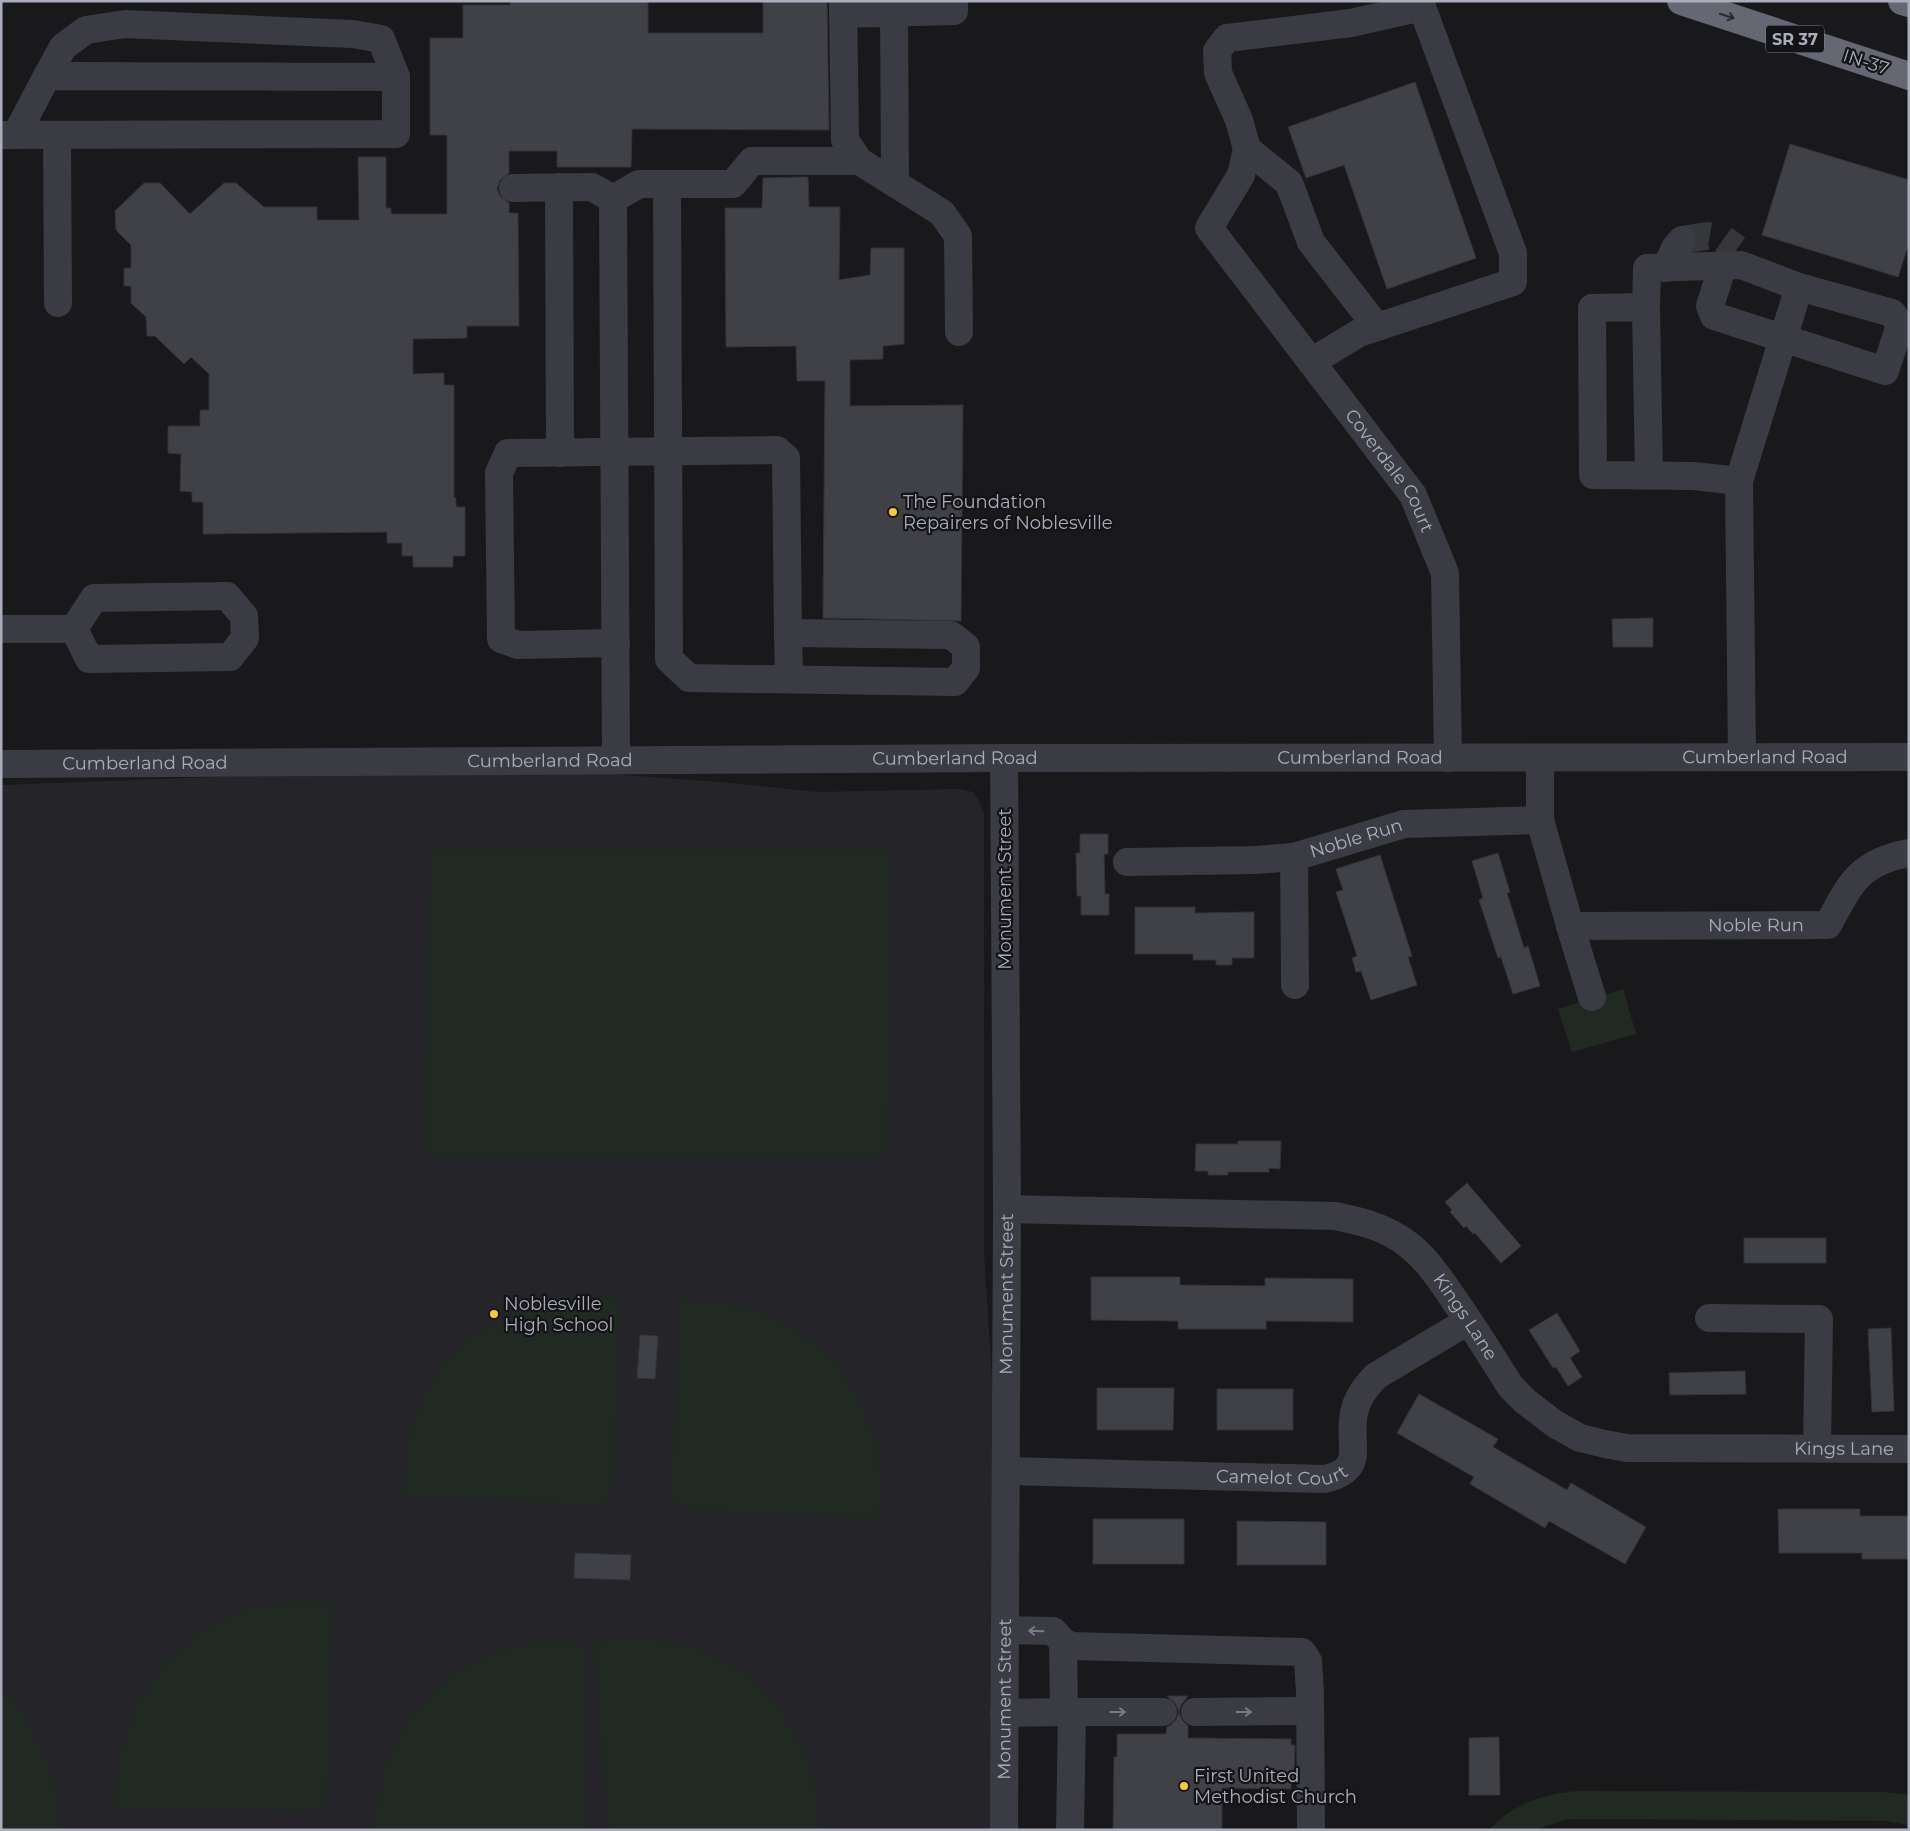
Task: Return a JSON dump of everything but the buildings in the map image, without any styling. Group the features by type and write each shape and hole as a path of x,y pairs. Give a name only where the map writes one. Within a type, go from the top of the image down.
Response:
{"highway":[{"name":"IN-37","path":"1681,1 1909,76"},
{"path":"1902,1 1909,4"}],"street":[{"path":"954,1 954,11 894,12 843,7 844,140 859,161 942,213 958,236 959,332"},
{"path":"1311,362 1359,333 1513,282 1513,253 1422,7 1351,23 1227,38 1217,51 1218,73 1240,120 1247,149 1289,183 1311,242 1377,327"},
{"path":"894,12 895,183"},
{"path":"125,24 353,34 381,39 396,77 396,134 8,135 63,47 86,30 125,24"},
{"path":"46,76 396,77"},
{"path":"57,135 58,303"},
{"name":"Coverdale Court","path":"1247,149 1242,175 1208,228 1413,495 1445,573 1448,758"},
{"path":"613,199 639,184 733,184 752,161 859,161"},
{"path":"667,184 669,659 688,678 955,682 966,668 966,648 951,635 788,633"},
{"path":"513,188 592,187 613,199"},
{"path":"559,188 560,453"},
{"path":"613,199 616,760"},
{"path":"1666,268 1675,248 1682,240"},
{"path":"1649,476 1646,306 1648,268 1666,268 1734,259 1799,287 1892,314 1900,325 1885,371 1714,316 1710,306 1734,259"},
{"path":"1742,757 1739,481 1799,287"},
{"path":"1646,306 1592,308 1593,475 1693,476 1739,481"},
{"path":"616,643 518,645 501,639 499,473 508,454 777,450 786,458 789,679"},
{"path":"227,596 244,616 245,638 230,657 89,659 74,629 94,598 227,596"},
{"path":"1,629 74,629"},
{"name":"Cumberland Road","path":"1,764 1004,758 1909,757"},
{"name":"Monument Street","path":"1004,758 1007,1208 1004,1830"},
{"path":"1540,758 1540,820 1592,997"},
{"name":"Noble Run","path":"1127,862 1255,860 1294,857 1404,824 1540,820"},
{"name":"Noble Run","path":"1570,926 1828,925 1844,894 1855,878 1877,862 1896,855 1909,853"},
{"name":"Noble Run","path":"1294,857 1295,985"},
{"name":"Kings Lane","path":"1007,1208 1335,1216 1358,1220 1379,1227 1406,1243 1425,1261 1444,1284 1511,1387 1555,1424 1580,1438 1627,1448 1909,1449"},
{"path":"1709,1318 1819,1319 1817,1448"},
{"name":"Camelot Court","path":"1006,1471 1326,1479 1339,1475 1347,1469 1353,1458 1353,1420 1359,1397 1367,1384 1376,1376 1468,1321"},
{"path":"1005,1630 1053,1631 1063,1642 1072,1646 1300,1651 1305,1654 1308,1661 1310,1711 1310,1830"},
{"path":"1063,1642 1068,1712 1070,1830"},
{"path":"1195,1712 1310,1711"},
{"path":"1004,1713 1164,1712"}],"shaded area":[{"name":"Noblesville High School","path":"611,774 732,783 818,792 960,789 973,792 979,801 984,813 984,1253 994,1411 992,1830 1,1830 1,785 213,777"},
{"path":"430,850 891,850 886,1156 426,1156"},
{"path":"1623,989 1636,1034 1572,1052 1558,1009"},
{"path":"562,1297 604,1297 621,1300 611,1493 597,1505 405,1495 406,1461 412,1427 420,1405 437,1376 461,1349 489,1327 518,1311"},
{"path":"681,1301 728,1304 759,1312 797,1331 831,1360 857,1395 877,1443 880,1493 877,1519 685,1509 671,1495"},
{"path":"333,1602 326,1800 313,1811 114,1809 119,1754 137,1706 167,1661 201,1631 241,1611 280,1603"},
{"path":"630,1638 675,1643 701,1651 727,1664 751,1680 771,1699 788,1722 801,1746 811,1773 817,1801 818,1830 609,1830 593,1643"},
{"path":"569,1641 585,1644 585,1830 375,1830 374,1825 386,1762 409,1718 440,1684 478,1660 523,1644"},
{"path":"1,1692 23,1713 52,1772 59,1830 1,1830"},
{"path":"1579,1791 1883,1792 1909,1795 1909,1825 1886,1821 1579,1819 1564,1820 1535,1830 1489,1830 1508,1813 1530,1802 1554,1794"}],"tunnel":[{"path":"1682,240 1707,236 1723,239 1737,249"}],"place":[{"name":"The Foundation Repairers of Noblesville","path":"893,512"},
{"name":"Noblesville High School","path":"494,1314"},
{"name":"First United Methodist Church","path":"1184,1786"}]}
